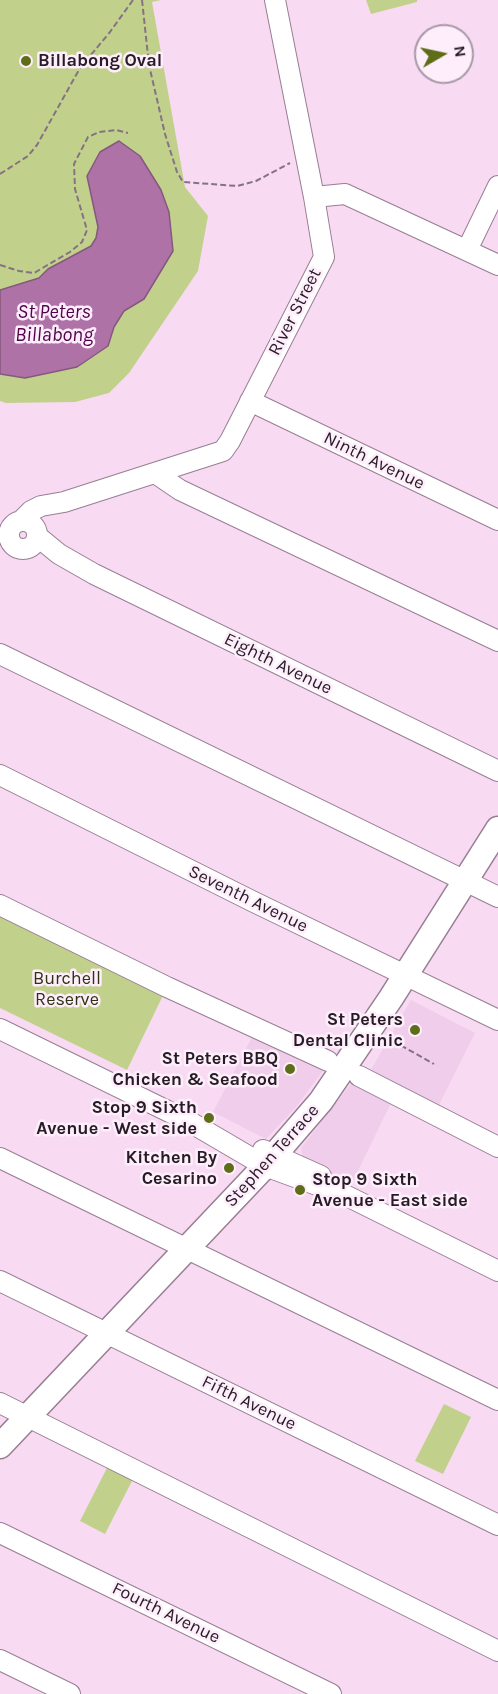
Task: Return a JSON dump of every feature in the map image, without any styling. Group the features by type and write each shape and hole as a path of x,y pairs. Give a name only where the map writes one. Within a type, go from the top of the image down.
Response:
{"main road":[{"name":"Stephen Terrace","path":"0,1446 270,1161 321,1101 498,829"}],"street":[{"name":"River Street","path":"19,530 64,502 223,451 324,256 275,0"},
{"path":"467,250 498,186"},
{"path":"314,197 345,194 498,265"},
{"name":"Ninth Avenue","path":"250,401 498,520"},
{"path":"155,473 180,490 498,641"},
{"name":"Eighth Avenue","path":"19,530 94,574 498,771"},
{"path":"0,654 498,897"},
{"name":"Seventh Avenue","path":"0,775 498,1020"},
{"path":"0,905 167,987 328,1061"},
{"path":"0,1029 270,1161 327,1179 347,1196 498,1271"},
{"path":"359,1076 498,1147"},
{"path":"0,1158 498,1400"},
{"name":"Fifth Avenue","path":"0,1281 498,1525"},
{"path":"0,1403 498,1651"},
{"name":"Fourth Avenue","path":"0,1533 331,1694"},
{"path":"0,1660 70,1694"}],"path":[{"path":"0,174 27,156 37,144 80,68 133,0"},
{"path":"142,0 149,65 165,134 177,172 183,182 237,186 256,181 290,163"},
{"path":"0,265 19,272 34,273 70,252 82,242 87,230 75,189 74,164 88,137 99,132 116,130 128,133"},
{"path":"388,1031 393,1041 434,1064"},
{"path":"380,1044 393,1041"}],"shaded area":[{"path":"411,1000 475,1033 438,1107 368,1075"},
{"path":"254,1033 325,1068 297,1106 266,1139 213,1112"},
{"path":"353,1081 392,1101 353,1181 304,1163 301,1148"}],"green space":[{"path":"0,0 161,0 152,2 185,187 208,216 198,271 129,373 109,393 75,402 6,403 0,401"},
{"path":"366,0 417,0 417,2 371,14"},
{"name":"Burchell Reserve","path":"0,905 167,987 127,1070 0,1008"},
{"path":"444,1404 471,1417 443,1474 415,1461"},
{"path":"108,1466 133,1479 105,1534 80,1521"}],"water":[{"name":"St Peters Billabong","path":"119,141 140,156 161,190 169,212 173,251 144,299 124,311 114,327 108,346 77,367 25,378 0,374 0,290 39,278 48,269 91,246 96,238 98,227 87,176 100,152"}],"place":[{"name":"Billabong Oval","path":"26,61"},
{"name":"St Peters Dental Clinic","path":"415,1030"},
{"name":"St Peters BBQ Chicken & Seafood","path":"290,1069"},
{"name":"Stop 9 Sixth Avenue - West side","path":"209,1118"},
{"name":"Kitchen By Cesarino","path":"229,1168"},
{"name":"Stop 9 Sixth Avenue - East side","path":"300,1190"}]}
